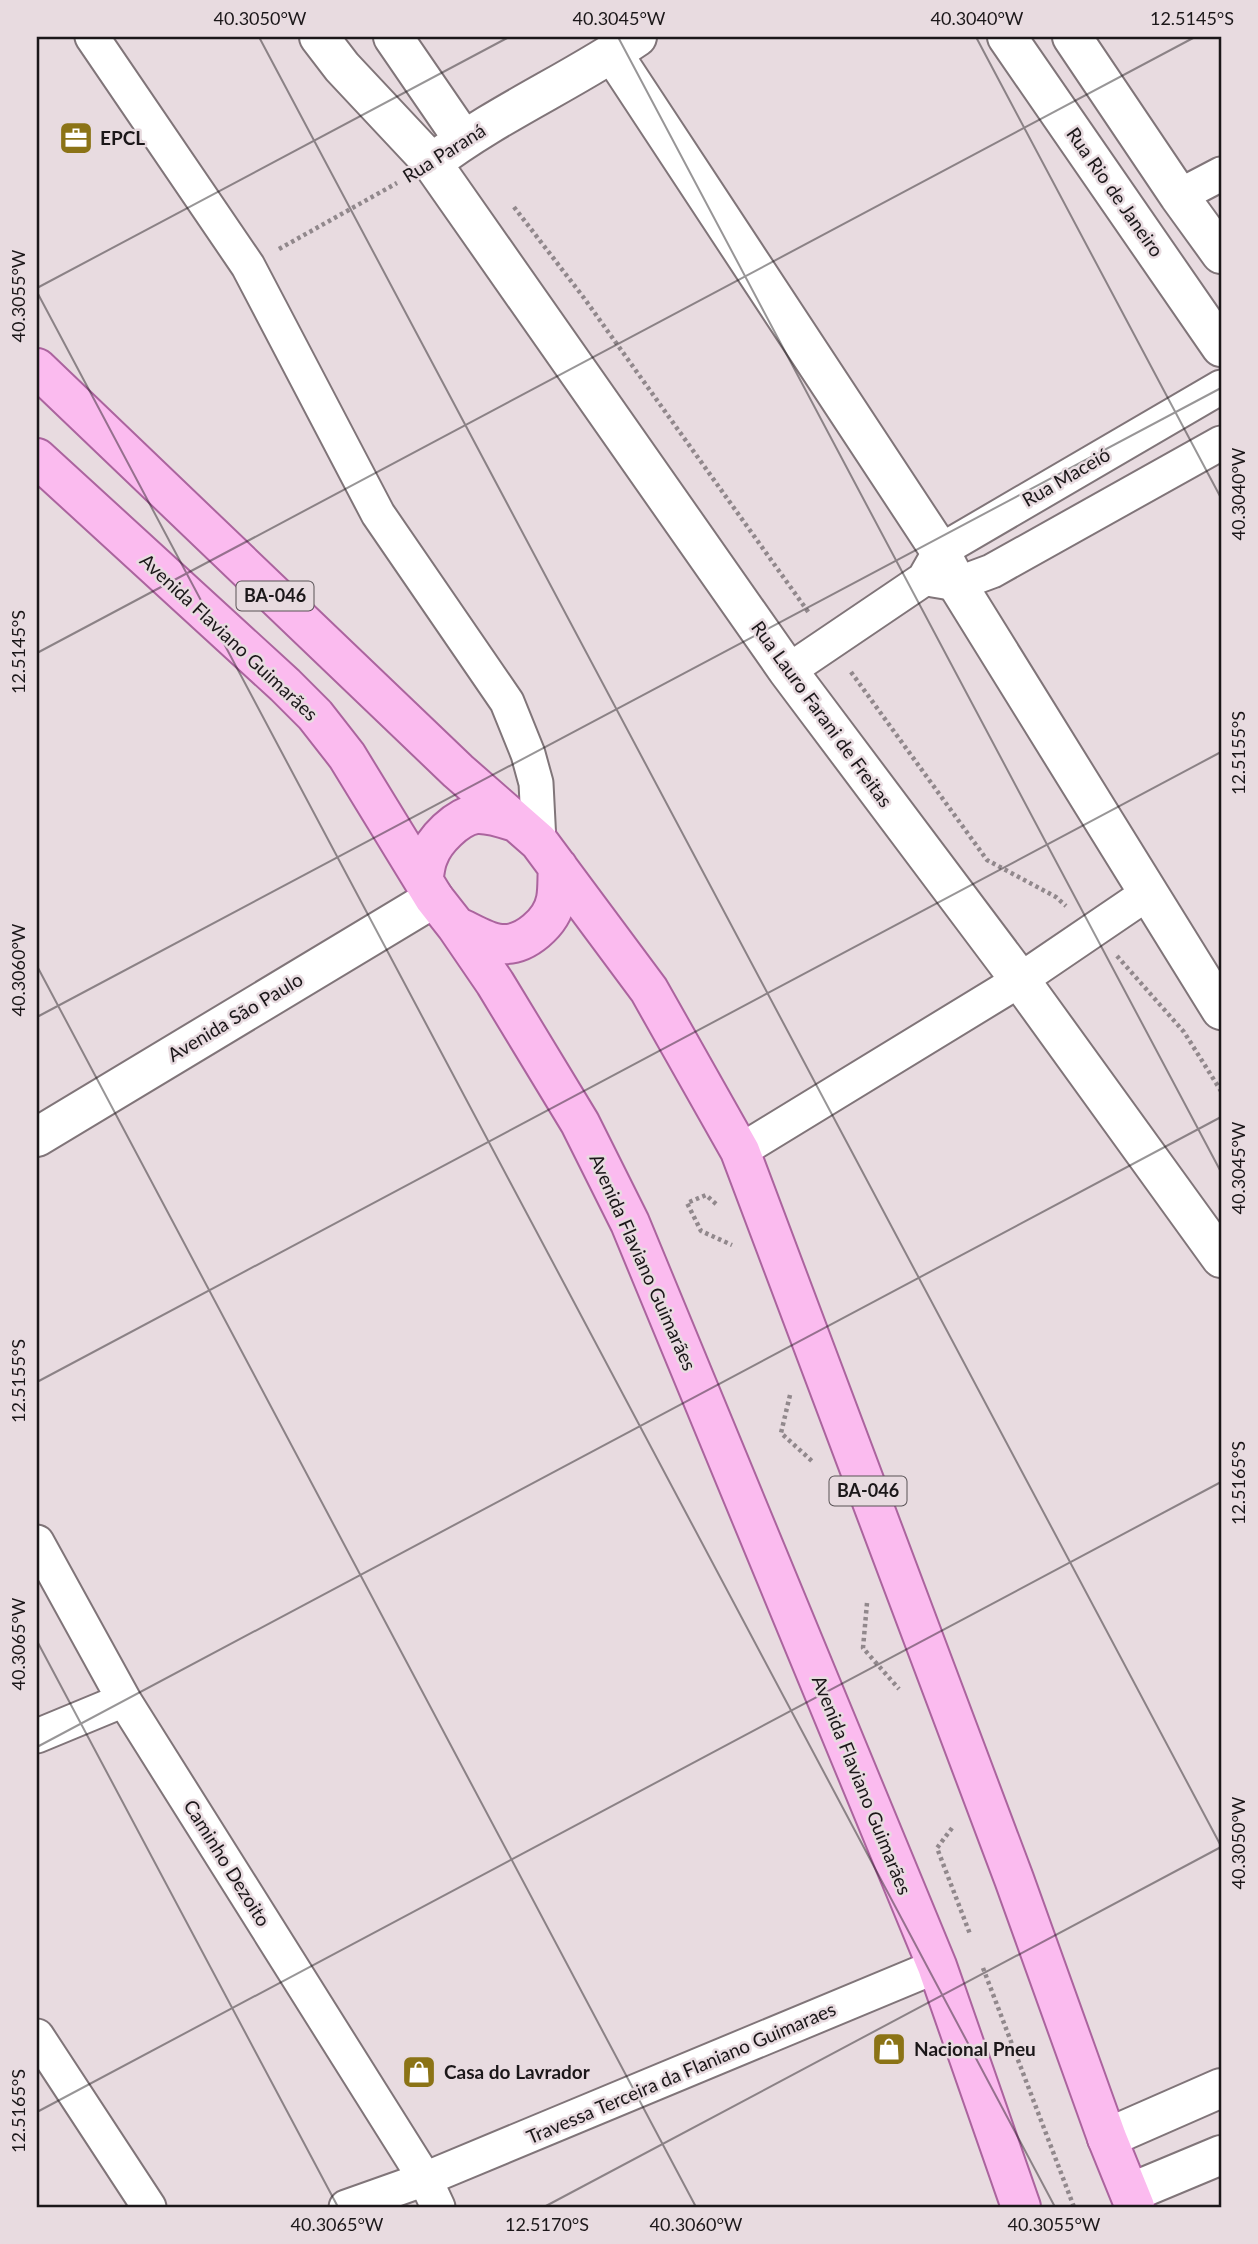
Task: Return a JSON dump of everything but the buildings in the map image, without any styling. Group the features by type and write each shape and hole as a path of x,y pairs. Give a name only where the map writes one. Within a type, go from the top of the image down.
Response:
{"main road":[{"name":"BA-046","path":"37,368 537,844 649,990 740,1151 1132,2200"},
{"name":"Avenida Flaviano Guimarães","path":"37,458 315,715 347,756 438,901 495,983 580,1123 630,1223 937,1966 1021,2207"},
{"path":"475,814 491,815 537,844 556,901 548,918 526,938 514,943 488,941 438,901 428,856 447,832 460,821 475,814"}],"street":[{"path":"92,37 248,266 378,514 507,702 528,754 536,783 537,844"},
{"name":"Rua Lauro Farani de Freitas","path":"320,37 342,67 432,163 788,671 1020,980 1221,1258"},
{"path":"393,37 463,139"},
{"name":"Rua Rio de Janeiro","path":"1007,37 1221,347"},
{"path":"1072,37 1179,196 1218,244"},
{"path":"625,45 940,571 1221,1010"},
{"name":"Rua Paraná","path":"432,163 463,139 625,45"},
{"path":"1179,196 1221,174"},
{"name":"Rua Maceió","path":"788,671 1221,387"},
{"name":"Rua Maceió","path":"940,571 992,571 1221,443"},
{"path":"740,1151 1020,980 1148,893"},
{"name":"Avenida São Paulo","path":"37,1137 438,901"},
{"name":"Caminho Dezoito","path":"37,1542 124,1700 432,2193"},
{"path":"37,1736 124,1700"},
{"name":"Travessa Terceira da Flaniano Guimaraes","path":"346,2207 432,2193 937,1966"},
{"path":"37,2036 149,2207"},
{"path":"1107,2138 1221,2088"},
{"path":"1132,2200 1221,2155"}],"path":[{"name":"Rua Paraná","path":"248,266 432,163"},
{"path":"722,1210 706,1195 687,1203 701,1231 734,1246"},
{"path":"792,1385 781,1433 820,1468"},
{"path":"867,1602 863,1648 901,1691"},
{"path":"958,1820 937,1848 971,1938"},
{"path":"981,1963 1074,2207"}],"place":[{"name":"EPCL","path":"76,138"},
{"name":"Nacional Pneu","path":"889,2049"},
{"name":"Casa do Lavrador","path":"419,2072"}]}
